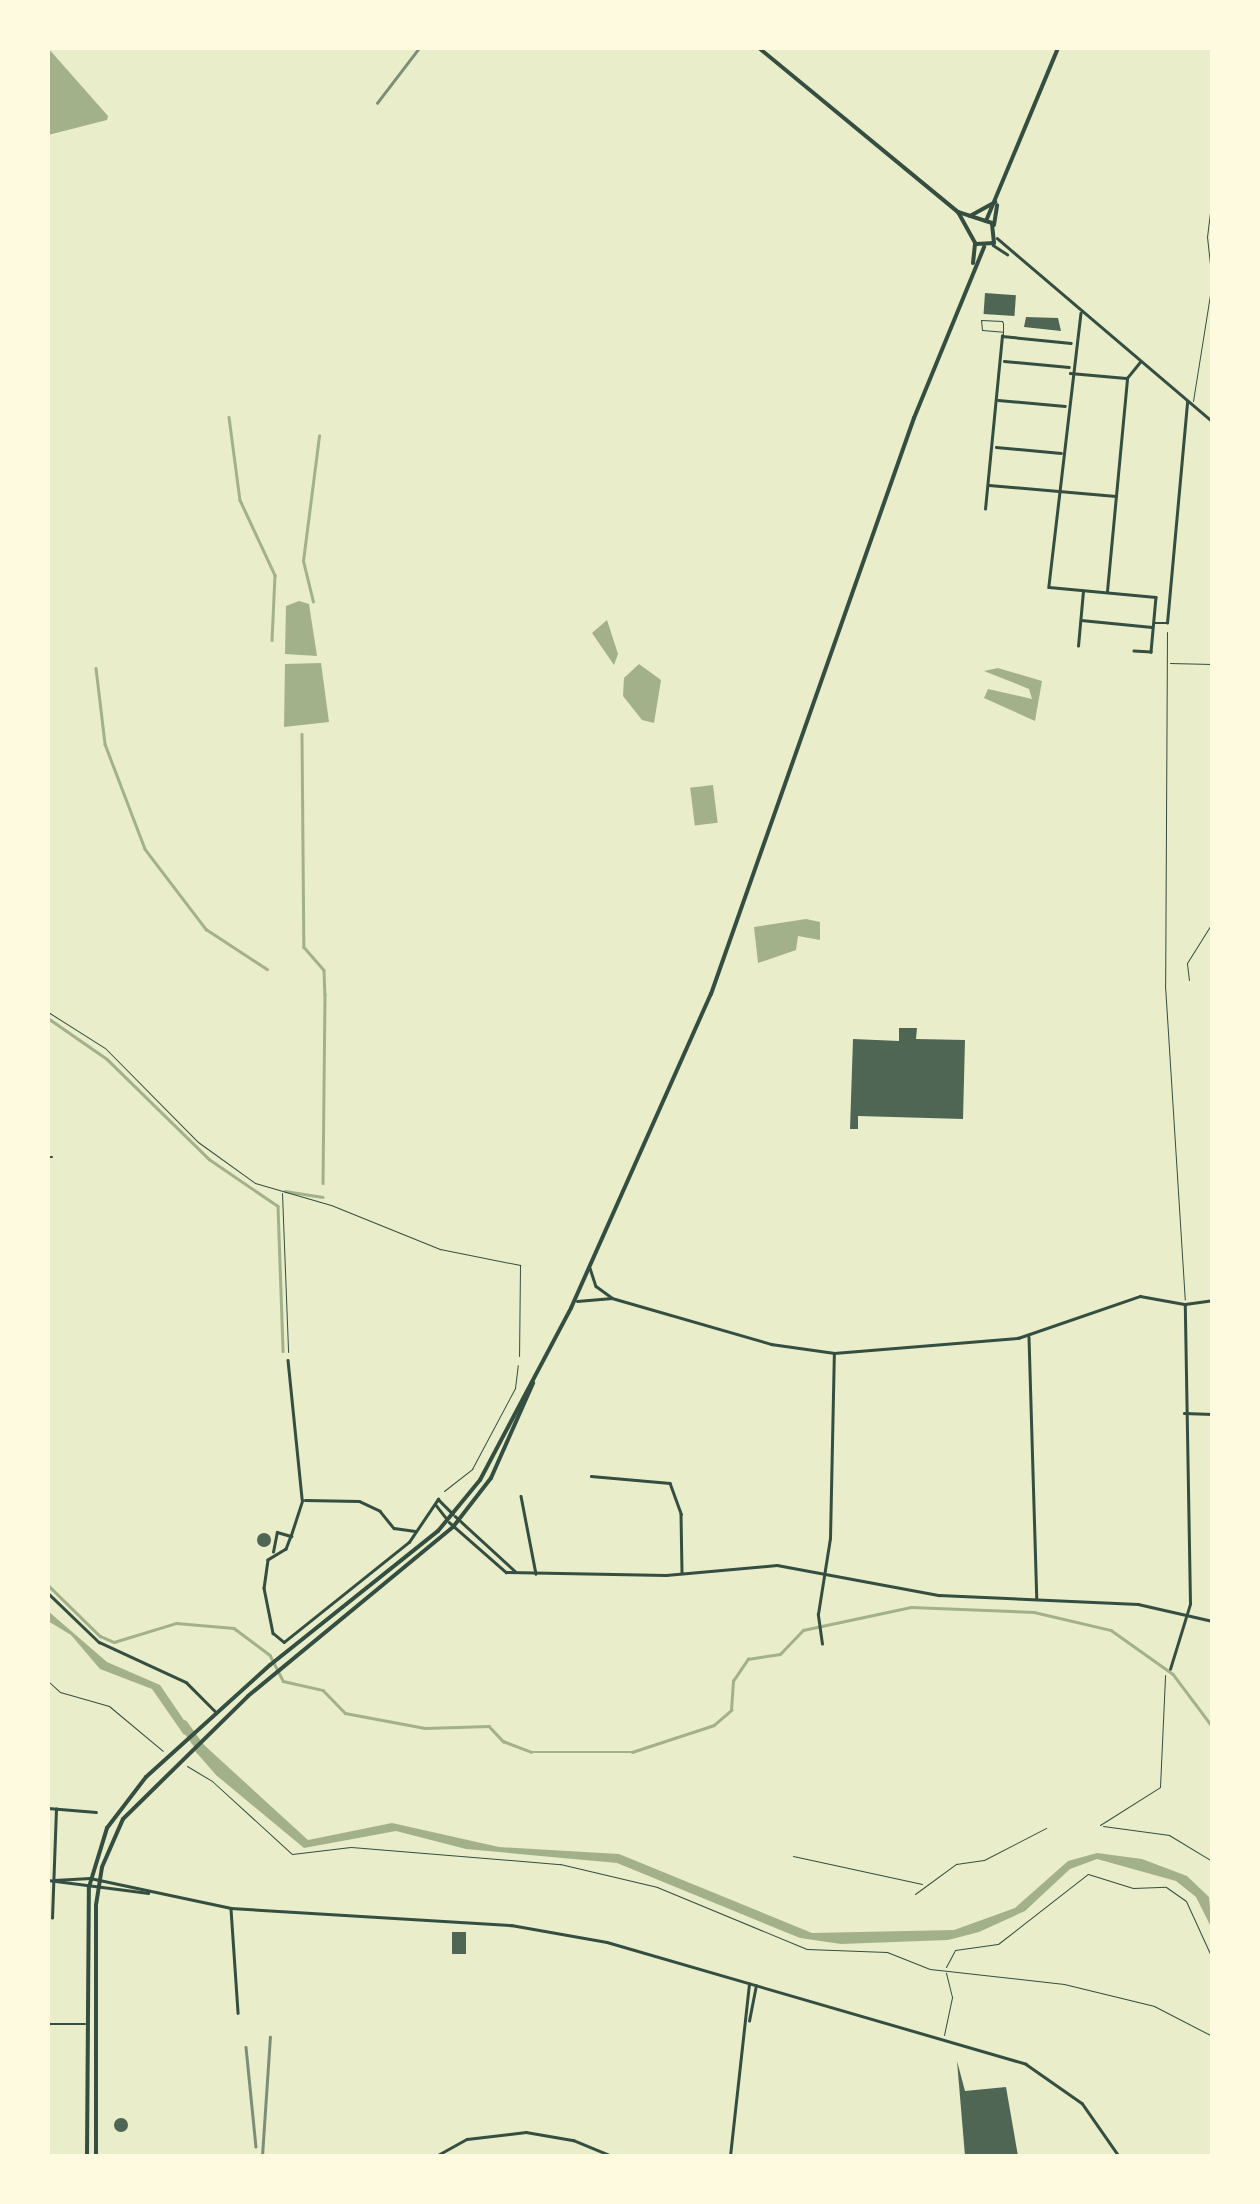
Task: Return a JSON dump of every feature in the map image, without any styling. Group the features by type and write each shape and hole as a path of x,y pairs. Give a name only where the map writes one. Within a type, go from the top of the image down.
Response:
{"main road":[{"path":"96,2156 98,1888 122,1819 185,1753 282,1665 453,1527 491,1478 590,1266 753,885 972,264 972,230 958,212 759,48"},
{"path":"972,230 998,198 1058,48"},
{"path":"966,216 981,214 998,198"},
{"path":"972,264 984,247 997,238 994,225 998,198"},
{"path":"958,212 994,225"},
{"path":"975,242 984,247"},
{"path":"87,2156 88,1887 116,1812 168,1757 270,1665 448,1521 536,1377"}],"street":[{"path":"997,238 1011,256"},
{"path":"992,245 1011,256 1212,420"},
{"path":"1081,313 1072,344 1049,587 1156,597 1151,652 1134,650"},
{"path":"985,509 1003,334 1072,344"},
{"path":"1004,361 1127,378"},
{"path":"1106,592 1127,378 1140,362"},
{"path":"996,400 1067,406"},
{"path":"1081,620 1167,623 1190,402"},
{"path":"996,447 1062,453"},
{"path":"988,485 1116,496"},
{"path":"1078,646 1083,590"},
{"path":"590,1266 594,1283 612,1298 771,1344 834,1353 1029,1336 1140,1296 1185,1304 1212,1300"},
{"path":"572,1304 612,1298"},
{"path":"1170,1669 1188,1613 1183,1413 1185,1304"},
{"path":"1029,1336 1037,1600"},
{"path":"822,1644 819,1628 826,1571 834,1353"},
{"path":"273,1552 286,1549 302,1500 288,1360"},
{"path":"1183,1413 1212,1414"},
{"path":"590,1476 670,1483 680,1514 682,1574"},
{"path":"522,1496 536,1574"},
{"path":"302,1500 358,1501 380,1511 394,1528 416,1531"},
{"path":"291,1536 278,1532 264,1588 273,1633 284,1642 416,1531 437,1501"},
{"path":"437,1501 519,1573"},
{"path":"437,1501 453,1527 498,1568 519,1573 682,1574 754,1565 826,1571 939,1595 1102,1600 1188,1613 1212,1621"},
{"path":"48,1593 99,1642 186,1682 217,1713"},
{"path":"48,1808 96,1812"},
{"path":"52,1918 56,1808"},
{"path":"48,1880 90,1878 231,1908 533,1927 749,1983 1026,2064 1082,2103 1118,2156"},
{"path":"54,1880 149,1893"},
{"path":"231,1908 238,2013"},
{"path":"748,2023 749,1983"},
{"path":"730,2156 756,1986"},
{"path":"48,2024 87,2024"},
{"path":"436,2156 467,2139 526,2132 573,2140 612,2156"}],"lane":[{"path":"1190,402 1212,282 1207,237 1212,196"},
{"path":"981,320 1002,321 1003,334 982,330 981,320"},
{"path":"444,1491 472,1469 515,1388 518,1365"}],"path":[{"path":"1167,623 1166,1007 1185,1304"},
{"path":"1166,663 1212,664"},
{"path":"1188,980 1186,963 1212,923"},
{"path":"48,1012 105,1048 222,1161 282,1193 330,1204 440,1249 520,1265 518,1365"},
{"path":"282,1193 288,1360"},
{"path":"1164,1675 1160,1787 1100,1824 1169,1835 1212,1861"},
{"path":"48,1681 60,1692 109,1706 168,1757"},
{"path":"178,1760 212,1780 292,1854 351,1847 560,1864 663,1889 792,1945 887,1952 945,1971 971,1969 1108,1994 1186,2017 1212,2036"},
{"path":"915,1894 956,1864 984,1860 1046,1828"},
{"path":"794,1856 924,1885"},
{"path":"943,2038 952,1997 945,1971 955,1950 998,1944 1088,1874 1133,1888 1166,1887 1186,1901 1212,1958"}],"shaded area":[{"path":"48,48 108,116 107,120 48,135"},
{"path":"299,601 309,604 317,656 285,654 286,606"},
{"path":"607,620 618,654 614,665 592,633"},
{"path":"321,663 329,722 284,727 285,664"},
{"path":"639,664 661,680 654,723 642,720 623,696 624,678"},
{"path":"998,668 1042,681 1035,721 984,698 988,689 1032,699 1029,689 984,671"},
{"path":"713,785 718,823 695,826 690,788"},
{"path":"806,919 820,922 820,940 798,936 796,950 758,963 754,927"},
{"path":"48,1611 107,1662 160,1685 190,1729 184,1735 152,1689 100,1669 71,1635 48,1621"},
{"path":"203,1744 308,1840 392,1823 499,1847 619,1854 812,1933 954,1930 1015,1908 1068,1861 1097,1853 1142,1859 1187,1876 1209,1897 1212,1929 1196,1897 1176,1881 1097,1859 1070,1869 1025,1911 979,1932 948,1940 841,1944 800,1938 617,1863 466,1849 396,1831 304,1848 216,1775 195,1751"}],"building":[{"path":"985,293 1016,295 1014,316 984,314"},
{"path":"1026,317 1058,318 1061,331 1024,327"},
{"path":"899,1028 917,1028 916,1039 965,1040 963,1119 858,1116 858,1129 850,1129 853,1039 899,1041"},
{"path":"264,1533 271,1540 264,1547 257,1540"},
{"path":"452,1932 466,1932 466,1954 452,1954"},
{"path":"957,2061 965,2091 1006,2087 1018,2156 965,2156"},
{"path":"121,2118 128,2125 121,2132 114,2125"}],"waterway":[{"path":"229,417 240,500 275,575 272,640"},
{"path":"313,602 303,561 319,436"},
{"path":"96,668 105,744 145,849 206,929 267,969"},
{"path":"302,734 304,947 324,970 323,1183"},
{"path":"48,1018 107,1059 209,1159 278,1206 283,1351"},
{"path":"285,1191 323,1197"},
{"path":"48,1585 100,1636 114,1642 176,1623 234,1628 270,1655 283,1681 323,1690 345,1713 425,1728 489,1726 503,1741 531,1752 632,1752 714,1725 731,1710 733,1681 748,1659 780,1654 803,1630 911,1607 1034,1612 1111,1630 1173,1674 1212,1726"},
{"path":"183,1724 203,1752"}],"railway":[{"path":"377,103 419,48"},
{"path":"262,2156 270,2037"},
{"path":"246,2047 256,2147"}]}
